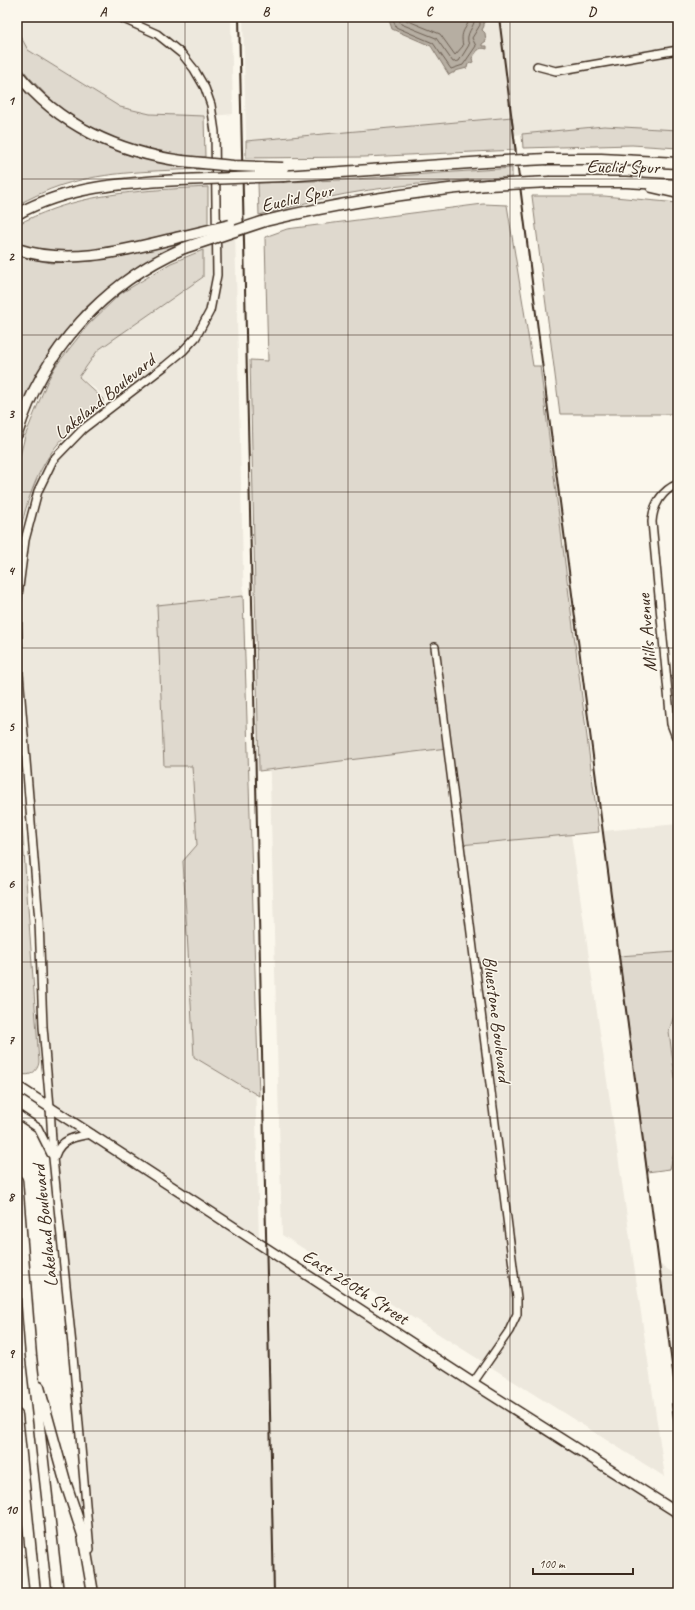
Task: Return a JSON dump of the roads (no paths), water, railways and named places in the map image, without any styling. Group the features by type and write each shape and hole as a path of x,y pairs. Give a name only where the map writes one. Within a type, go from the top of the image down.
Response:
{"highway":[{"path":"17,72 33,92 65,118 87,131 125,149 151,156 182,161 284,172"},
{"name":"Euclid Spur","path":"21,212 52,198 88,188 284,172 350,170 547,159 593,158 678,163"},
{"name":"Euclid Spur","path":"17,434 27,405 41,376 76,327 101,301 129,278 155,262 184,248 265,221 374,198 487,185 550,182 626,182 678,185"},
{"path":"626,182 678,193"},
{"path":"19,250 53,256 88,256 234,225 265,221"},
{"path":"17,1181 31,1356 58,1593"},
{"path":"31,1356 65,1481 82,1535 93,1593"},
{"path":"17,1415 35,1593"}],"main road":[{"name":"East 260th Street","path":"17,1086 473,1383 678,1512"}],"street":[{"name":"Lakeland Boulevard","path":"93,1593 72,1345 53,1160 43,1027 39,921 19,674 17,603 25,540 38,491 53,460 83,429 165,366 196,337 210,311 217,275 215,132 211,105 205,88 194,69 182,54 157,34 119,17"},
{"path":"537,66 556,71 678,50"},
{"name":"Mills Avenue","path":"678,484 670,487 660,497 655,508 652,522 671,724 678,739"},
{"name":"Bluestone Boulevard","path":"435,647 517,1298 517,1314 509,1331 473,1383"},
{"path":"17,1114 38,1128 53,1160"},
{"path":"53,1160 57,1148 68,1139 78,1135 92,1134"}],"water":[{"path":"388,17 484,17 484,26 482,30 485,33 486,41 482,44 482,46 487,46 487,49 482,48 478,50 472,58 473,62 468,64 467,68 455,71 449,75 431,46 392,29"}],"railway":[{"path":"239,17 274,1593"},
{"path":"499,17 547,402 678,1410"},
{"path":"672,1404 678,1448"}]}
